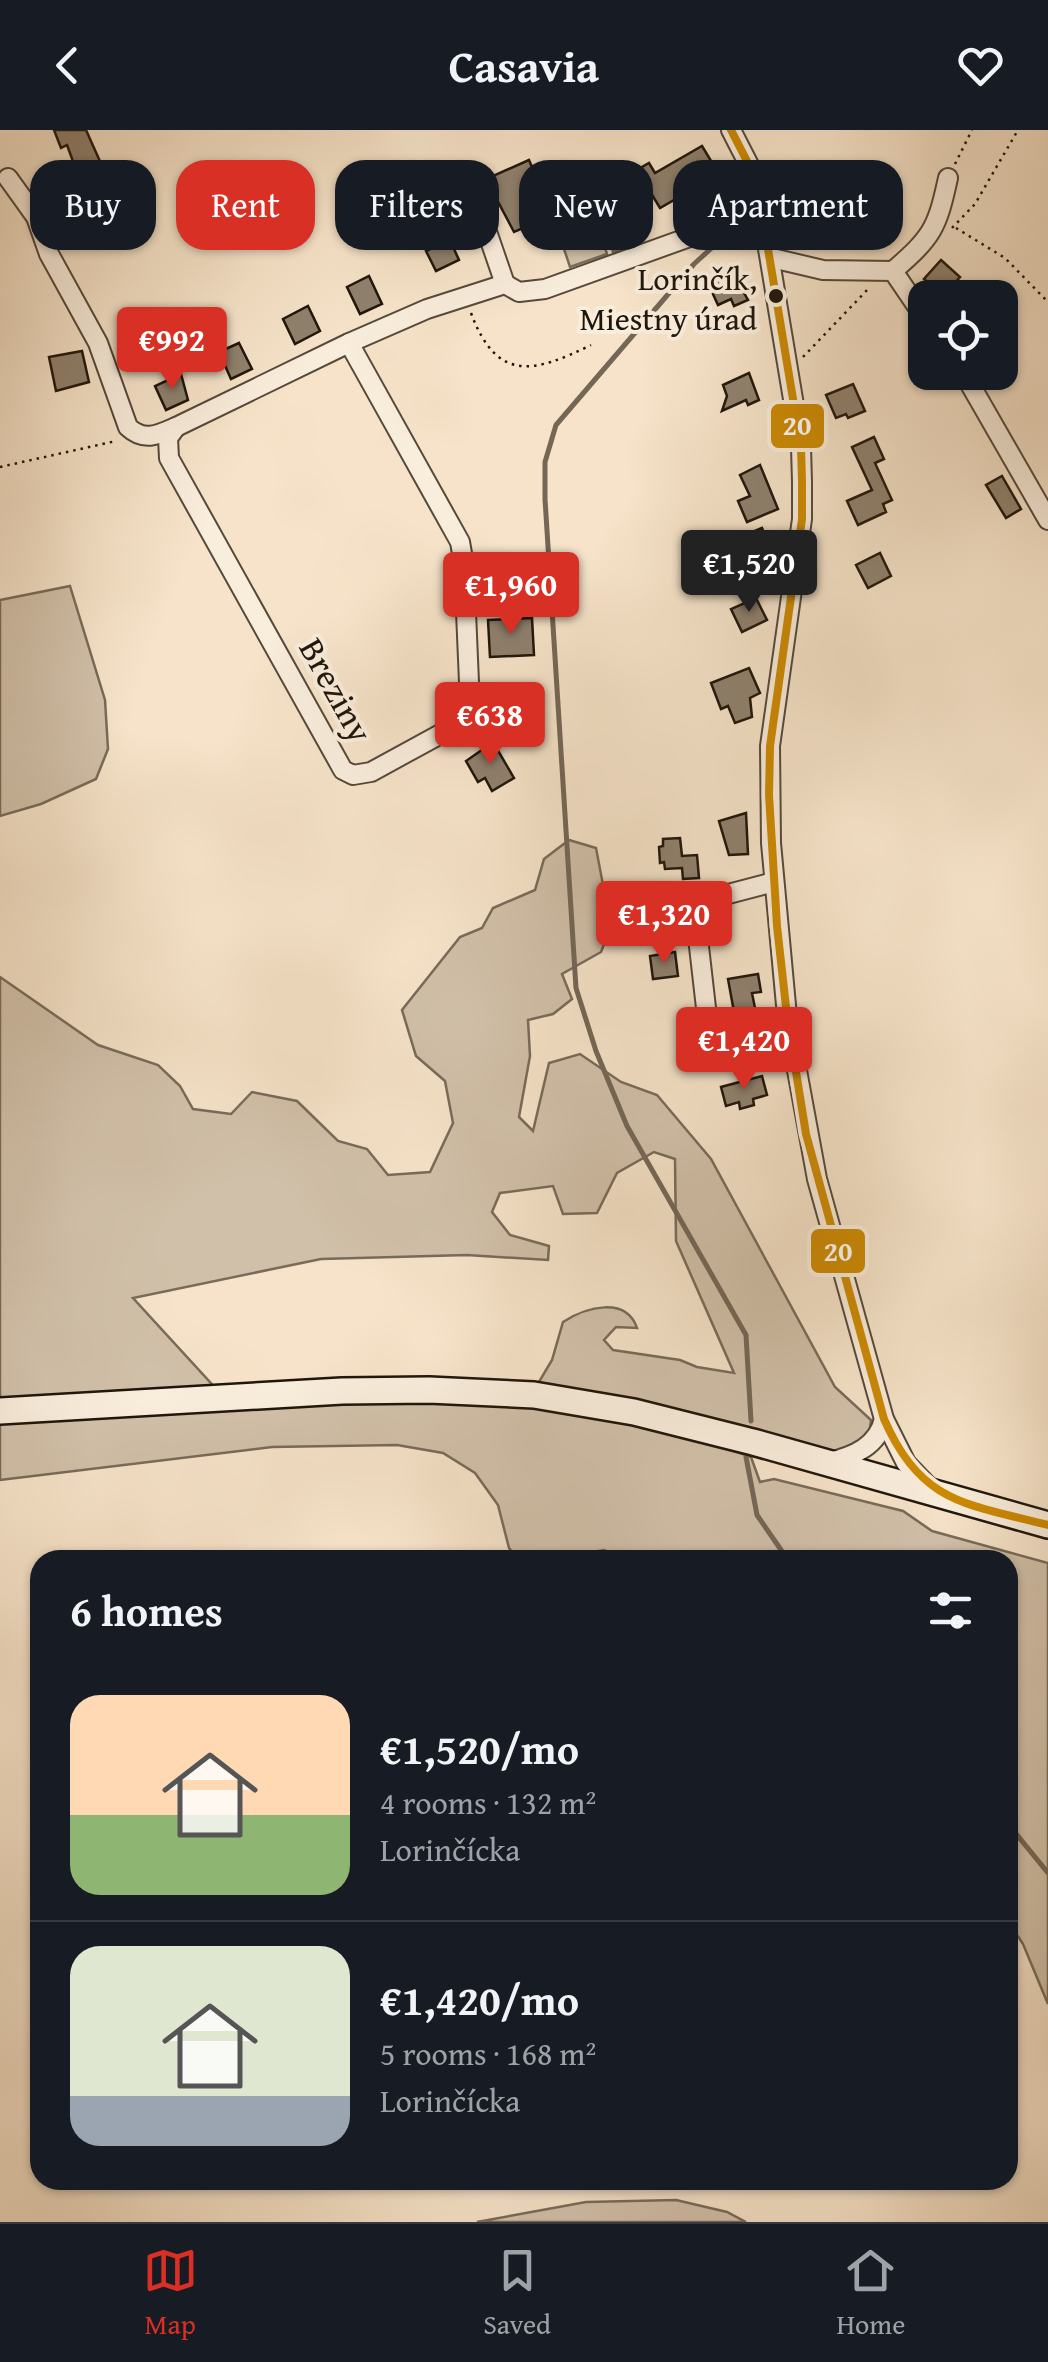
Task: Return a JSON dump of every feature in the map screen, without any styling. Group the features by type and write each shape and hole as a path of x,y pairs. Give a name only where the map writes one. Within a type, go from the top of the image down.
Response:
{"main road":[{"path":"0,1411 342,1391 483,1391 586,1402 827,1463 1048,1525"}],"street":[{"path":"731,130 746,160"},
{"path":"8,178 36,217 49,254 98,344 128,427 146,438 349,342 426,310 505,284"},
{"path":"772,258 822,270 889,271 921,246 940,218 948,178"},
{"path":"493,250 505,284 519,292 544,289 673,243"},
{"path":"770,250 801,447 802,519 770,746 774,882 787,1016 806,1134 873,1375 881,1428 881,1478"},
{"path":"889,271 908,296"},
{"name":"Breziny","path":"176,427 168,438 169,458 324,736 344,770 353,775 370,772 466,716 470,694 464,564 460,542 349,342"},
{"path":"973,390 1048,520"},
{"path":"709,1034 694,903 774,882"},
{"path":"881,1428 914,1474 937,1494"},
{"path":"827,1463 856,1453 881,1428"},
{"path":"881,1478 896,1448"}],"path":[{"path":"948,178 972,130"},
{"path":"921,246 954,226 976,204 1018,130"},
{"path":"954,226 1005,258 1048,302"},
{"path":"789,370 889,271"},
{"path":"466,297 483,340 512,367 532,368 591,345"},
{"path":"0,467 136,435"}],"shaded area":[{"path":"564,250 606,250 607,254 570,267"},
{"path":"70,586 105,700 108,749 96,779 41,804 0,816 0,600"},
{"path":"569,840 596,848 611,927 601,952 562,974 572,999 553,1014 528,1020 530,1056 519,1117 533,1131 549,1063 580,1054 621,1082 657,1095 711,1159 835,1387 871,1420 869,1436 847,1452 828,1456 536,1387 552,1360 563,1322 604,1307 624,1311 637,1328 616,1327 604,1340 613,1350 734,1373 676,1241 675,1159 654,1152 617,1173 597,1213 563,1214 553,1186 500,1193 492,1212 510,1235 549,1246 548,1260 467,1255 321,1259 133,1298 219,1392 0,1407 0,977 98,1045 158,1065 180,1086 193,1109 231,1114 252,1092 297,1101 338,1141 367,1149 388,1175 430,1172 453,1123 445,1081 416,1056 402,1010 460,937 482,928 493,908 535,890 544,859"},
{"path":"428,1399 577,1411 698,1438 751,1457 760,1482 774,1479 903,1511 932,1531 1001,1550 511,1550 498,1505 475,1473 443,1453 397,1445 272,1447 0,1480 0,1422 233,1406"},
{"path":"1018,1555 1048,1563 1048,2004 1018,1936"},
{"path":"676,2200 727,2212 746,2222 477,2222 586,2202"}],"building":[{"path":"54,130 86,130 99,160 72,160 67,145 61,148"},
{"path":"702,146 710,160 678,160"},
{"path":"673,163 673,201 660,208 653,196 653,170 655,173"},
{"path":"519,164 519,230 514,232 499,204 499,173"},
{"path":"454,250 459,260 436,271 426,251"},
{"path":"941,260 960,277 957,280 924,279"},
{"path":"732,272 748,300 734,306 731,299 718,305 708,283"},
{"path":"369,276 382,304 360,314 347,287"},
{"path":"308,306 320,331 295,344 283,319"},
{"path":"239,343 252,369 231,379 219,352"},
{"path":"82,351 89,382 56,391 49,357"},
{"path":"749,373 759,400 748,405 746,400 722,411 727,396 723,385"},
{"path":"181,374 188,400 166,410 155,386"},
{"path":"853,384 865,411 836,418 826,395"},
{"path":"874,437 884,459 875,463 892,500 883,504 886,512 858,525 847,501 872,490 852,447"},
{"path":"760,465 778,509 747,522 738,501 750,496 740,475"},
{"path":"1002,476 1021,509 1006,518 986,485"},
{"path":"762,528 771,548 761,553 763,557 747,564 736,539"},
{"path":"880,553 891,576 868,588 856,565"},
{"path":"756,598 767,620 742,632 731,609"},
{"path":"532,618 534,655 490,657 488,620"},
{"path":"749,668 760,693 750,698 752,717 735,723 728,706 721,709 711,683"},
{"path":"493,742 514,778 492,791 485,778 478,782 466,761"},
{"path":"746,813 748,854 729,855 719,821"},
{"path":"680,838 682,856 697,855 699,878 683,879 682,868 665,869 664,862 660,863 663,839"},
{"path":"675,952 678,976 653,979 650,956"},
{"path":"758,974 761,992 752,993 755,1008 734,1012 728,979"},
{"path":"762,1076 767,1095 740,1109 739,1102 726,1106 721,1087"}],"waterway":[{"path":"709,250 556,425 545,462 545,499 576,988 596,1051 627,1126 746,1335 751,1421"},
{"path":"746,1457 757,1515 781,1550"},
{"path":"1018,1836 1048,1873"}],"transit line":[{"name":"20","path":"731,130 750,167 760,201 801,447 802,519 770,746 769,795 777,926 806,1134 884,1419 898,1447 914,1468 949,1496 1048,1525"}],"place":[{"name":"Lorinčík, Miestny úrad","path":"776,296"}]}
